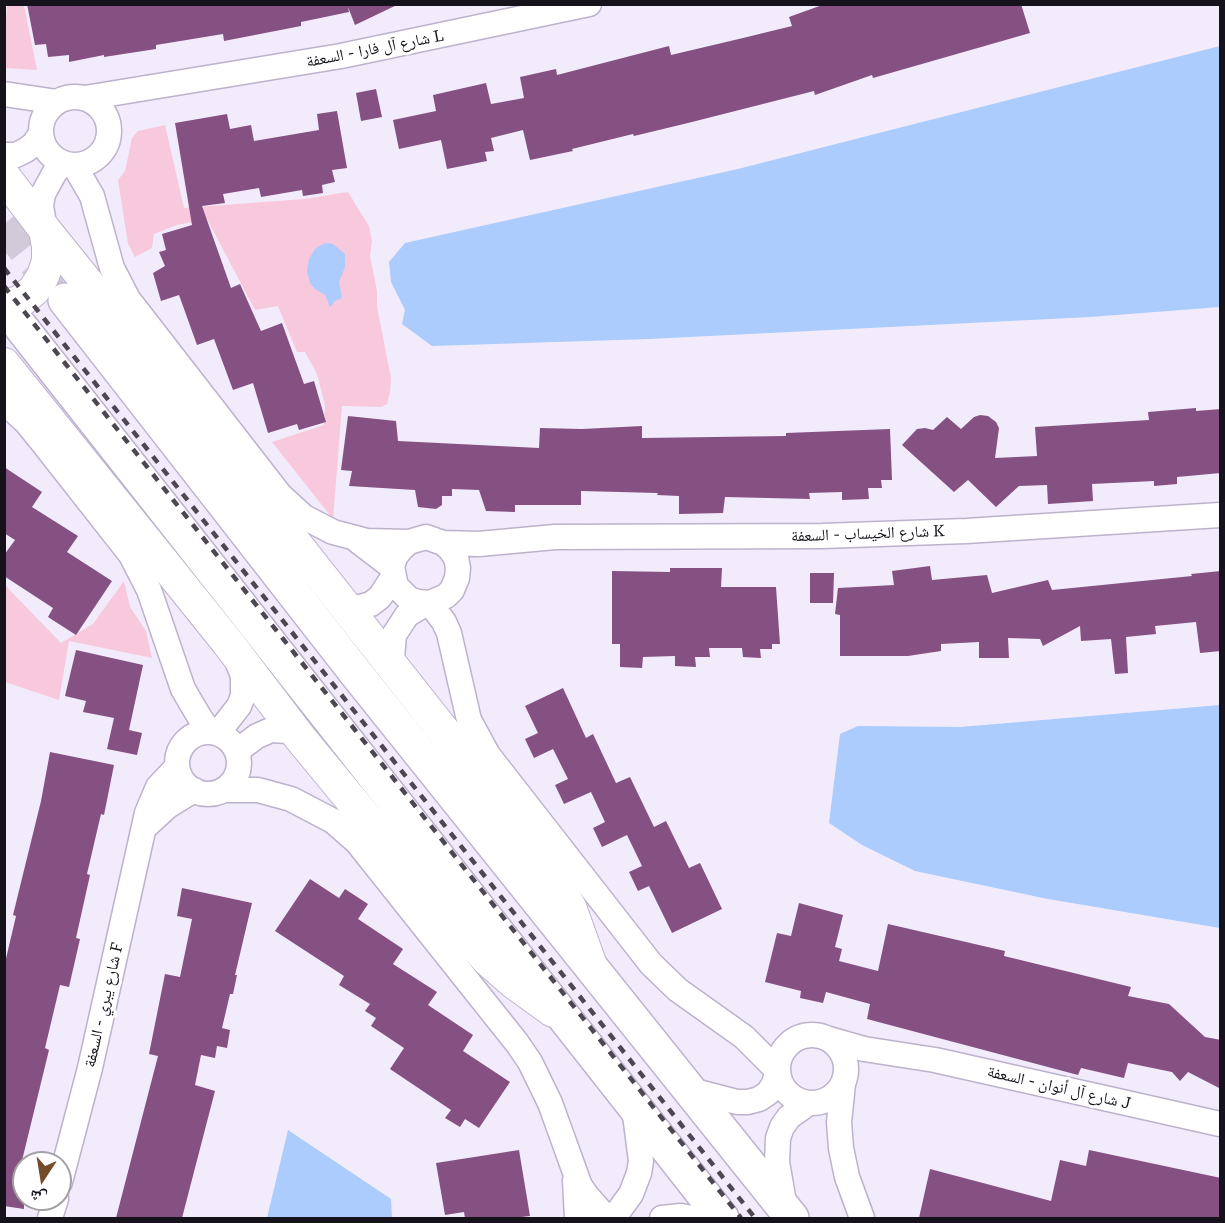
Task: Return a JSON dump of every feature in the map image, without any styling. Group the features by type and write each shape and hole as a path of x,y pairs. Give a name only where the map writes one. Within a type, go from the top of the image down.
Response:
{"main road":[{"path":"65,300 348,663 789,1214"},
{"path":"13,318 722,1218"}],"street":[{"name":"شارع آل فارا - السعفة L","path":"85,98 341,56 589,4"},
{"name":"شارع آل فارا - السعفة L","path":"109,128 118,114 130,103 159,87"},
{"path":"4,96 57,102"},
{"path":"4,96 41,130 48,152 68,164 87,185 96,208 107,251 128,299 291,507 318,525 353,538 381,543 409,542 426,537 443,543 450,549 456,558 458,568 453,645"},
{"path":"4,155 16,154 34,144 41,130 44,116 57,102 66,98 85,98 101,110 109,128 105,146 100,154 96,181 96,208"},
{"path":"13,318 22,300 34,290 43,276 48,261 48,246 41,206 43,194 55,172 68,164 83,164 100,154"},
{"path":"4,176 461,753 549,871 579,926 591,967"},
{"path":"4,363 228,643 301,739 466,939 513,982 564,1019"},
{"path":"4,402 32,429 131,555 149,590 177,673 191,704 214,732 233,743 239,757 264,783 333,821 357,842 510,1034 541,1082 575,1175 587,1197 607,1217 631,1194 639,1173 641,1161 634,1107"},
{"name":"شارع الخيساب - السعفة K","path":"443,543 479,544 555,537 822,536 942,532 1109,524 1221,515"},
{"path":"353,538 374,551 393,572 396,586 409,599 429,603 444,622 453,645 466,713 474,732 488,755 651,964 678,990 756,1047 777,1072 784,1090 799,1101 811,1103 827,1119 841,1148"},
{"name":"شارع الخيساب - السعفة K","path":"457,580 483,555 514,540"},
{"path":"348,610 371,604 381,597 393,572 395,557 400,549 409,542"},
{"path":"395,670 392,658 394,635 407,615 446,596 457,580"},
{"path":"228,643 240,667 244,686 239,706 214,732 196,734 184,743 177,757 180,777 194,790 204,794 214,794 223,790 235,779 239,757 257,736 272,730 287,731 301,739"},
{"path":"177,673 184,743"},
{"name":"شارع يبري - السعفة F","path":"68,1151 90,1068 151,800 166,776 177,767"},
{"path":"145,827 168,806 194,790"},
{"path":"223,790 258,790 291,799"},
{"path":"732,1028 762,1038 778,1040 818,1035 829,1039 843,1054 846,1065 838,1122 841,1148 847,1177 862,1218"},
{"path":"691,1090 737,1102 759,1099 768,1093 774,1084 782,1052 795,1039"},
{"name":"شارع آل أنوان - السعفة J","path":"829,1039 854,1047 922,1057 1221,1124"},
{"name":"شارع آل أنوان - السعفة J","path":"844,1079 870,1061 897,1054"},
{"path":"789,1214 777,1162 778,1138 789,1117 811,1103 830,1098 844,1079"},
{"path":"575,1175 576,1218"},
{"path":"662,1218 681,1215 693,1218"}],"shaded area":[{"path":"7,5 24,5 37,70 5,68 4,21"},
{"path":"165,125 184,208 304,199 348,192 369,226 372,241 370,256 391,378 390,392 387,404 381,407 342,406 333,519 272,442 324,425 325,405 317,374 305,352 297,352 278,306 255,310 207,219 177,225 154,234 152,248 135,257 128,244 118,180 125,171 132,138 138,131"},
{"path":"124,581 130,607 146,631 152,658 69,641 59,700 5,682 4,584 61,643 93,624"}],"water":[{"path":"1220,46 1220,307 1090,317 649,339 432,346 402,324 405,310 391,282 389,262 405,243 738,169"},
{"path":"325,243 333,244 345,254 345,267 339,282 342,298 330,307 325,295 310,283 307,271 309,259 315,249"},
{"path":"1220,705 1220,928 1048,899 915,871 862,845 829,823 840,734 858,726 960,727"},
{"path":"288,1130 391,1199 392,1218 267,1218"}],"building":[{"path":"27,4 399,4 355,25 348,7 349,12 301,22 301,26 224,41 223,34 156,45 156,49 69,62 69,55 48,57 46,44 35,45"},
{"path":"825,4 1021,4 1030,33 873,78 872,75 815,95 814,91 530,160 523,130 491,138 494,151 485,152 487,161 447,169 441,140 399,149 393,120 436,111 433,95 486,83 491,104 524,98 520,77 556,69 557,75 669,46 671,55 743,38 792,26 789,17"},
{"path":"376,89 382,117 361,121 356,93"},
{"path":"337,111 347,168 332,170 335,182 322,185 323,193 303,196 302,190 261,197 259,188 223,194 225,203 202,206 231,288 240,284 261,331 282,323 304,384 314,381 326,422 299,430 297,424 268,433 253,383 233,390 214,339 197,345 179,295 161,301 153,273 165,266 159,252 166,250 162,234 192,225 175,123 227,114 230,129 251,125 254,141 319,130 317,114"},
{"path":"1196,408 1196,411 1221,409 1221,473 1177,477 1177,484 1154,486 1154,481 1092,484 1093,501 1048,504 1047,485 1019,486 996,507 968,480 954,492 902,445 917,429 933,430 947,417 961,429 974,417 980,415 988,416 996,422 999,428 995,458 1037,456 1035,427 1149,420 1148,412"},
{"path":"348,416 396,421 398,441 539,448 540,428 582,429 642,426 642,438 786,436 786,433 890,429 892,480 881,480 882,488 868,488 869,499 842,500 842,492 809,493 810,499 725,497 723,513 679,514 679,496 657,495 658,493 581,491 581,505 515,505 515,512 486,511 479,490 452,489 452,496 442,496 442,505 436,509 418,507 415,490 349,486 352,471 341,470"},
{"path":"4,467 42,492 32,507 78,536 67,552 112,581 76,635 48,617 53,608 4,576 4,555 15,540 4,533"},
{"path":"930,566 932,580 987,575 992,593 1048,580 1052,590 1221,571 1221,651 1200,653 1196,622 1155,626 1156,634 1126,637 1128,673 1115,674 1111,639 1081,641 1080,626 1043,646 1040,639 1008,638 1009,658 979,658 979,642 941,644 941,651 908,656 840,656 840,615 835,614 838,588 894,585 892,571"},
{"path":"670,568 722,568 721,587 776,587 780,644 772,644 772,649 760,649 761,658 743,657 742,648 709,648 710,657 695,657 696,667 675,666 675,656 643,657 642,668 620,667 620,644 612,644 612,571 670,572"},
{"path":"810,573 834,573 833,603 810,603"},
{"path":"76,650 143,665 129,730 142,733 137,755 107,749 114,718 83,712 86,701 65,696"},
{"path":"563,688 586,738 593,734 616,783 630,777 654,827 666,821 689,868 700,863 722,909 672,933 649,886 638,891 629,872 642,866 627,835 602,847 593,828 605,822 591,792 564,804 555,785 568,779 553,749 534,758 525,739 538,733 525,706"},
{"path":"50,752 114,765 104,815 101,814 87,874 90,875 76,938 80,939 69,987 60,985 45,1048 49,1050 24,1151 12,1151 12,1207 4,1206 4,967 16,916 13,915 41,801"},
{"path":"310,879 339,898 345,889 368,904 358,919 403,949 393,964 437,992 428,1005 473,1035 463,1051 510,1082 479,1128 465,1119 460,1127 445,1118 451,1110 390,1069 404,1048 371,1026 376,1018 365,1011 370,1004 339,985 344,976 275,931"},
{"path":"182,888 252,903 235,975 237,975 233,994 230,994 222,1028 230,1030 227,1048 217,1046 215,1058 201,1055 195,1085 215,1091 182,1218 116,1218 158,1056 149,1054 165,974 180,977 192,919 177,916"},
{"path":"799,903 843,915 835,947 842,949 839,961 878,971 888,924 1005,951 1004,956 1131,987 1128,996 1169,1004 1205,1037 1221,1040 1221,1089 1188,1072 1180,1081 1172,1072 1128,1063 1124,1078 1081,1068 1078,1075 867,1019 870,1004 826,992 823,1003 800,998 801,991 765,982 777,933 791,936"},
{"path":"519,1150 530,1216 465,1218 464,1212 445,1215 436,1163"},
{"path":"1089,1150 1221,1178 1221,1218 919,1218 930,1169 1051,1201 1060,1160 1086,1166"}],"tunnel":[{"path":"4,224 60,294"}],"railway":[{"path":"4,268 755,1218"},
{"path":"4,286 741,1218"}]}
